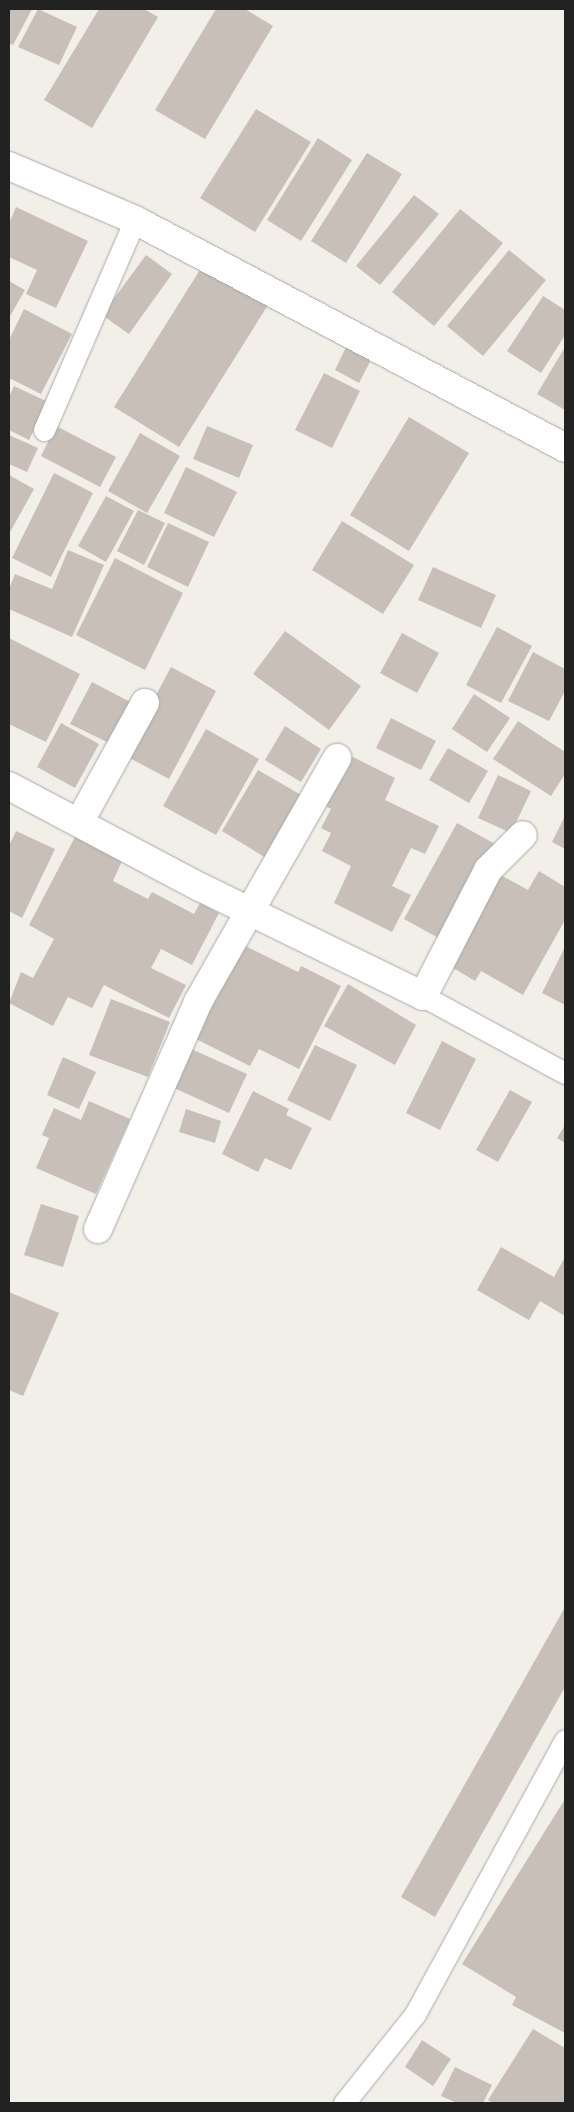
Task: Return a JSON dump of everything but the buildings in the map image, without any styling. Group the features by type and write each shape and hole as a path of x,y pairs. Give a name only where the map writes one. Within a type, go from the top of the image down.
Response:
{"street":[{"path":"9,166 135,220 565,448"},
{"path":"80,821 144,703"},
{"path":"98,1230 198,1002 337,758"},
{"path":"9,786 80,821 250,912 423,996 488,870 523,835"}],"lane":[{"path":"44,430 135,220"},
{"path":"423,996 565,1073"},
{"path":"344,2103 416,2014 565,1740"}]}
